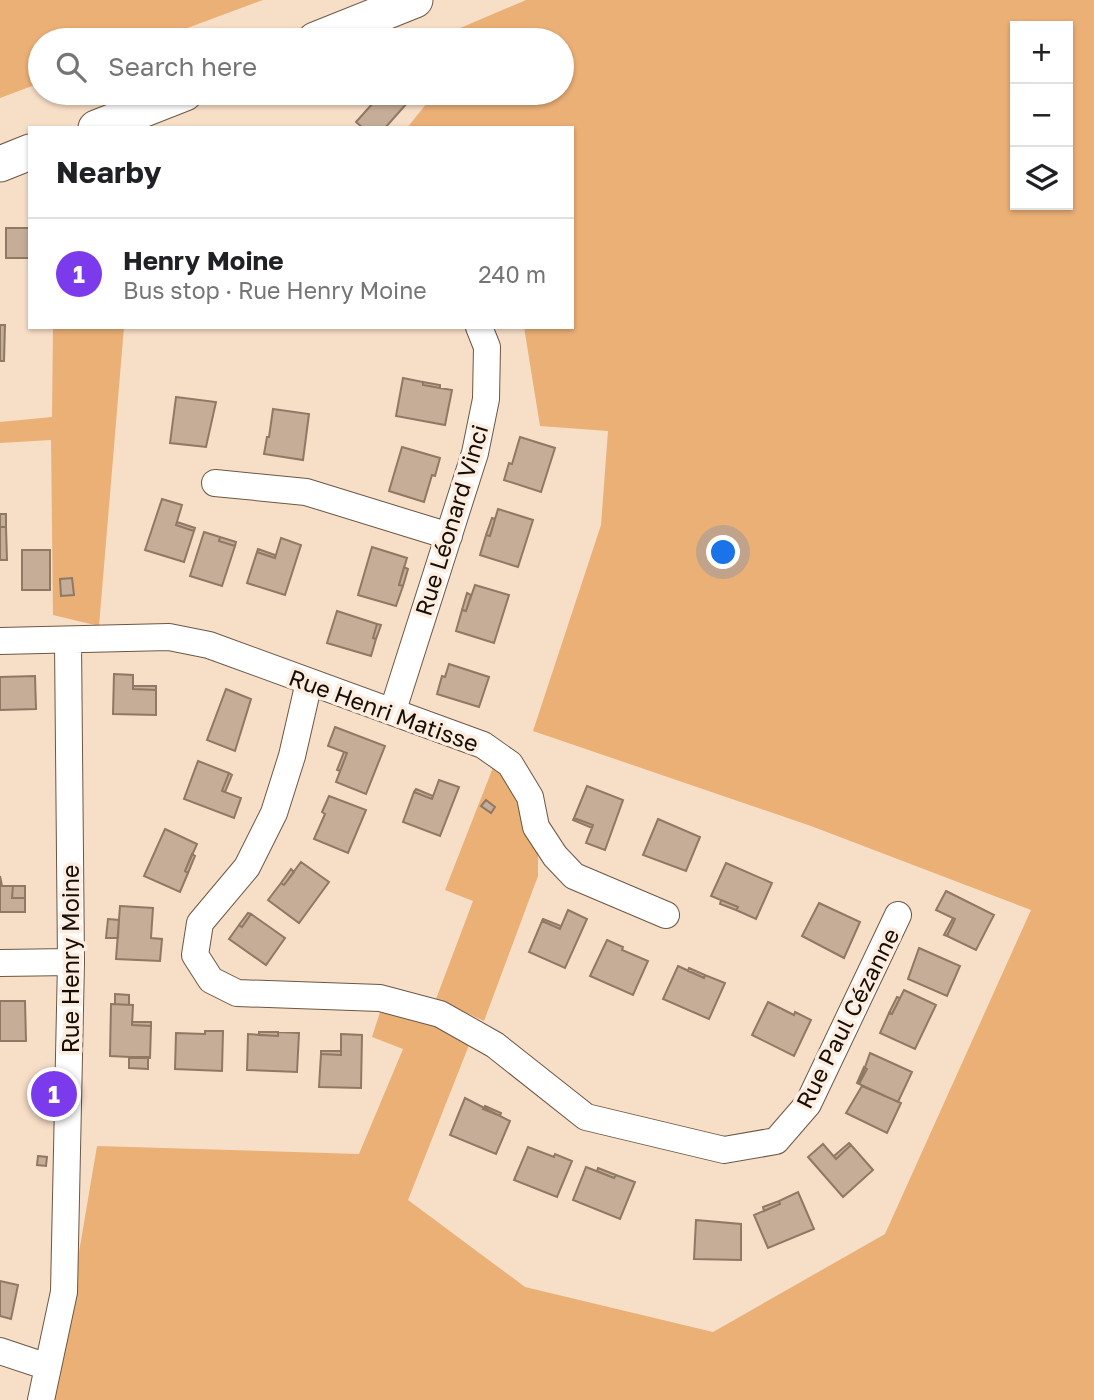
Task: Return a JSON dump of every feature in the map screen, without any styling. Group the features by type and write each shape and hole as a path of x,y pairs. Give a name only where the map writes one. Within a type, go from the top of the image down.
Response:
{"main road":[{"path":"344,28 410,1"},
{"path":"101,126 154,105"},
{"path":"0,164 28,153"}],"street":[{"name":"Rue Léonard Vinci","path":"393,710 475,453 486,399 483,337"},
{"path":"215,483 306,492 449,536"},
{"name":"Rue Henri Matisse","path":"0,642 169,637 209,645 483,745 510,764 530,797 536,827 555,856 574,876 666,915"},
{"name":"Rue Henry Moine","path":"41,1400 64,1292 71,962 68,641"},
{"name":"Rue Paul Cézanne","path":"309,682 292,756 274,813 247,867 200,923 195,954 211,980 237,993 380,998 440,1014 495,1045 586,1117 724,1150 776,1141 808,1104 898,915"},
{"path":"0,963 71,962"},
{"path":"0,1352 48,1367"}],"shaded area":[{"path":"0,0 263,0 187,28 28,28 28,88 0,98"},
{"path":"526,0 1094,0 1094,1400 54,1400 97,1146 359,1154 403,1049 372,1037 380,1012 433,1025 469,1045 408,1200 525,1287 713,1332 885,1234 1031,910 811,826 533,731 601,525 608,431 540,426 524,329 574,329 574,126 409,126 425,105 574,105 574,28 460,28"},
{"path":"53,329 124,329 99,626 53,615 51,440 0,443 0,422 52,417"},
{"path":"494,765 512,785 538,852 538,876 484,1021 436,999 473,901 445,890"}],"building":[{"path":"371,105 405,105 387,126 361,126 356,122"},
{"path":"6,228 28,228 28,258 6,258"},
{"path":"0,325 5,325 4,361 0,361"},
{"path":"403,378 452,390 445,425 396,416"},
{"path":"423,382 440,385 440,388 423,385"},
{"path":"176,397 216,402 206,447 170,443"},
{"path":"273,409 309,414 303,460 264,454"},
{"path":"520,437 555,448 541,492 504,480"},
{"path":"402,447 440,458 424,502 389,491"},
{"path":"162,499 182,505 176,525 194,531 184,562 145,550"},
{"path":"498,509 533,520 518,567 480,555 486,535 490,536"},
{"path":"0,514 6,514 6,527 0,527"},
{"path":"492,518 495,519 490,536 486,535"},
{"path":"177,522 195,528 194,531 176,525"},
{"path":"0,527 6,527 7,560 0,560"},
{"path":"204,532 235,546 222,586 190,576"},
{"path":"220,537 236,542 235,546 219,541"},
{"path":"281,538 301,545 285,595 247,583 257,552 275,558"},
{"path":"372,547 407,558 399,585 403,586 396,606 358,595"},
{"path":"258,549 275,555 275,558 257,552"},
{"path":"22,550 50,550 50,590 22,590"},
{"path":"404,567 408,569 403,586 399,585"},
{"path":"72,578 74,595 61,596 60,579"},
{"path":"475,585 509,595 494,643 456,631 462,610 466,611"},
{"path":"467,593 471,595 466,611 462,610"},
{"path":"337,611 377,624 371,656 327,643"},
{"path":"377,624 381,625 376,639 373,638"},
{"path":"449,664 489,677 479,707 437,694"},
{"path":"114,674 133,675 133,689 156,690 156,715 113,714"},
{"path":"35,676 36,709 0,710 0,677"},
{"path":"133,686 156,686 156,690 133,689"},
{"path":"226,689 251,699 235,751 207,740"},
{"path":"335,727 385,746 366,794 336,782 347,753 328,746"},
{"path":"344,752 347,753 340,771 337,770"},
{"path":"198,761 229,773 222,791 241,798 234,818 184,799"},
{"path":"229,773 232,775 225,792 222,791"},
{"path":"439,780 459,787 440,836 403,822 414,792 432,799"},
{"path":"587,786 623,800 605,850 586,843 593,825 574,818"},
{"path":"416,789 433,796 432,799 414,792"},
{"path":"329,796 366,810 348,853 314,839 325,814 322,812"},
{"path":"486,800 495,807 491,813 481,806"},
{"path":"574,818 593,825 592,828 573,820"},
{"path":"658,819 700,837 686,871 643,855"},
{"path":"165,829 197,844 185,871 188,873 180,892 144,876"},
{"path":"192,854 195,856 188,873 185,871"},
{"path":"301,862 329,882 299,923 268,900 281,883 284,885"},
{"path":"726,863 772,883 756,919 736,910 738,907 711,896"},
{"path":"291,869 294,872 284,885 281,883"},
{"path":"0,876 2,886 13,886 12,898 25,898 25,912 0,912"},
{"path":"13,886 25,886 25,898 12,898"},
{"path":"946,891 994,915 976,950 947,936 955,919 936,910"},
{"path":"721,900 738,907 736,910 720,904"},
{"path":"819,903 860,922 844,958 802,936"},
{"path":"120,906 153,908 151,938 162,939 160,961 116,959"},
{"path":"568,910 587,919 565,968 529,952 542,921 560,929"},
{"path":"248,913 251,914 242,927 239,925"},
{"path":"251,914 285,938 266,965 229,939"},
{"path":"953,918 955,919 947,936 944,935"},
{"path":"108,919 119,920 118,938 106,938"},
{"path":"543,919 561,926 560,929 542,921"},
{"path":"607,940 648,961 633,995 590,976"},
{"path":"919,948 960,966 947,996 908,979"},
{"path":"678,966 704,978 705,975 725,983 709,1019 663,999"},
{"path":"689,968 705,975 704,978 688,971"},
{"path":"904,990 936,1005 915,1049 880,1033"},
{"path":"115,994 129,995 129,1005 115,1004"},
{"path":"897,997 900,998 892,1014 889,1013"},
{"path":"0,1001 25,1001 26,1041 0,1041"},
{"path":"768,1002 811,1020 794,1056 752,1035"},
{"path":"111,1004 133,1005 132,1025 151,1026 150,1058 110,1056"},
{"path":"132,1022 151,1022 151,1026 132,1025"},
{"path":"205,1031 223,1031 222,1071 175,1069 176,1033 205,1034"},
{"path":"259,1032 278,1032 278,1036 259,1035"},
{"path":"278,1032 299,1033 297,1072 247,1070 248,1034 278,1036"},
{"path":"341,1034 362,1035 361,1088 319,1087 321,1054 341,1055"},
{"path":"321,1051 341,1051 341,1055 321,1054"},
{"path":"870,1053 912,1072 898,1102 859,1084"},
{"path":"129,1057 148,1057 148,1069 129,1068"},
{"path":"864,1067 867,1069 859,1084 857,1083"},
{"path":"862,1086 901,1103 887,1133 846,1113"},
{"path":"465,1098 510,1121 496,1154 450,1135"},
{"path":"485,1106 501,1113 500,1116 483,1109"},
{"path":"849,1143 851,1145 836,1159 834,1156"},
{"path":"823,1144 836,1159 851,1145 873,1170 843,1197 808,1157"},
{"path":"528,1147 572,1161 557,1197 514,1180"},
{"path":"38,1156 47,1157 46,1166 37,1165"},
{"path":"586,1167 614,1178 616,1175 635,1182 620,1219 573,1200"},
{"path":"598,1168 616,1175 614,1178 597,1171"},
{"path":"798,1192 814,1229 768,1248 754,1215 780,1204 779,1201"},
{"path":"779,1201 780,1204 764,1211 763,1207"},
{"path":"696,1220 741,1224 741,1260 694,1259"},
{"path":"0,1281 18,1285 11,1319 0,1316"}],"place":[{"name":"Henry Moine","path":"54,1094"}]}
